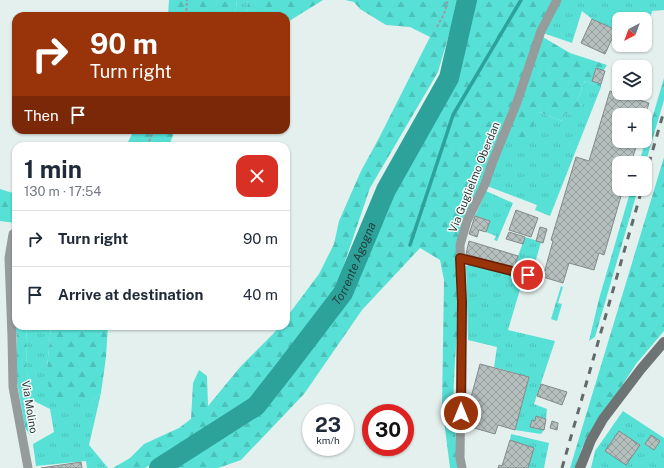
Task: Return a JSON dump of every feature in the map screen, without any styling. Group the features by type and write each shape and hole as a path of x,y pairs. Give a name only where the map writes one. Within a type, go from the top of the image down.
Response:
{"street":[{"name":"Via Guglielmo Oberdan","path":"462,468 460,458 462,302 460,245 467,221 485,184 517,102 541,31 557,0"},
{"name":"Via Molino","path":"12,240 9,258 13,386 28,468"},
{"path":"580,468 591,440 603,419 636,375 664,342"}],"lane":[{"path":"460,258 528,275"}],"path":[{"path":"186,0 186,12"},
{"path":"437,27 444,14 448,0"}],"green space":[{"path":"169,0 237,0 236,12 168,12"},
{"path":"237,0 248,0 246,12 236,12"},
{"path":"248,0 323,0 290,21 290,12 246,12"},
{"path":"345,0 459,0 438,72 370,188 336,288 280,366 250,402 194,439 145,468 113,468 130,458 144,444 179,428 191,419 193,383 199,370 207,376 208,406 241,366 276,330 290,330 290,313 319,274 334,244 339,221 361,171 430,37 410,27 386,25 360,9 354,2"},
{"path":"472,0 554,0 516,101 466,219 453,400 459,468 450,468 442,405 444,280 440,260 420,248 362,310 304,394 241,460 218,468 162,468 257,406 344,294 376,192 450,79"},
{"path":"560,0 664,0 664,10 652,12 612,12 612,28 592,19 582,11 572,43 543,33"},
{"path":"541,36 570,53 607,65 603,71 596,68 592,80 601,84 601,87 585,81 577,101 583,103 577,118 566,113 562,121 539,112 528,140 508,132"},
{"path":"664,78 664,100 652,141 652,119"},
{"path":"585,81 601,87 550,216 535,210 537,205 487,186 508,132 539,112 562,121 566,113 577,101"},
{"path":"132,134 174,134 170,142 128,142"},
{"path":"643,148 650,148 648,156 641,156"},
{"path":"664,157 664,331 636,364 601,418 582,448 576,468 570,468"},
{"path":"0,189 12,193 12,222 0,221"},
{"path":"486,191 513,203 497,241 494,240 496,236 486,232 490,221 475,216"},
{"path":"629,196 636,196 595,337 589,341 599,299"},
{"path":"525,237 541,242 532,274 514,268"},
{"path":"471,264 524,276 508,330 555,341 534,404 547,409 546,419 536,416 535,421 532,420 530,427 544,430 541,434 515,430 529,377 494,367 497,347 468,340 466,266"},
{"path":"561,286 563,287 558,303 562,304 557,321 551,319"},
{"path":"16,330 27,330 28,398 35,424 30,435 25,428 16,375"},
{"path":"27,330 51,330 47,369 92,401 101,393 89,445 108,468 87,468 86,461 36,466 33,444 54,432 50,409 28,398"},
{"path":"51,330 108,330 101,393 92,401 50,401 47,369"},
{"path":"623,411 664,438 664,468 591,468 595,451"},
{"path":"511,434 549,443 544,468 528,468 510,440"}],"building":[{"path":"592,19 612,28 612,39 605,54 581,43"},
{"path":"596,68 605,71 601,84 592,81"},
{"path":"610,91 612,92 612,100 639,100 649,103 647,108 612,108 612,148 636,148 633,156 612,156 612,196 621,196 604,255 599,253 594,270 569,263 563,283 543,277 553,241 551,240 576,157 589,161"},
{"path":"516,210 538,218 531,237 509,230"},
{"path":"475,216 490,221 486,232 479,230 477,237 469,234"},
{"path":"540,227 547,229 543,243 536,241"},
{"path":"509,232 525,237 523,244 506,239"},
{"path":"469,241 518,256 514,268 466,254"},
{"path":"480,364 529,377 515,430 498,425 495,434 471,427 473,418 466,416"},
{"path":"541,384 567,392 562,405 537,396"},
{"path":"536,416 546,419 544,430 530,427 532,420 535,421"},
{"path":"552,421 558,423 557,430 550,428"},
{"path":"619,431 640,445 626,465 605,451"},
{"path":"651,435 660,441 654,450 645,444"},
{"path":"510,440 534,448 528,468 498,468 499,465 502,466"},
{"path":"81,462 82,468 41,468"}],"waterway":[{"name":"Torrente Agogna","path":"159,468 256,406 343,293 386,190 449,78 467,0"},
{"path":"410,245 453,115 521,0"}],"railway":[{"path":"651,156 664,111"},
{"path":"562,468 640,196"}],"route":[{"path":"461,413 462,302 460,258 528,275"}]}
